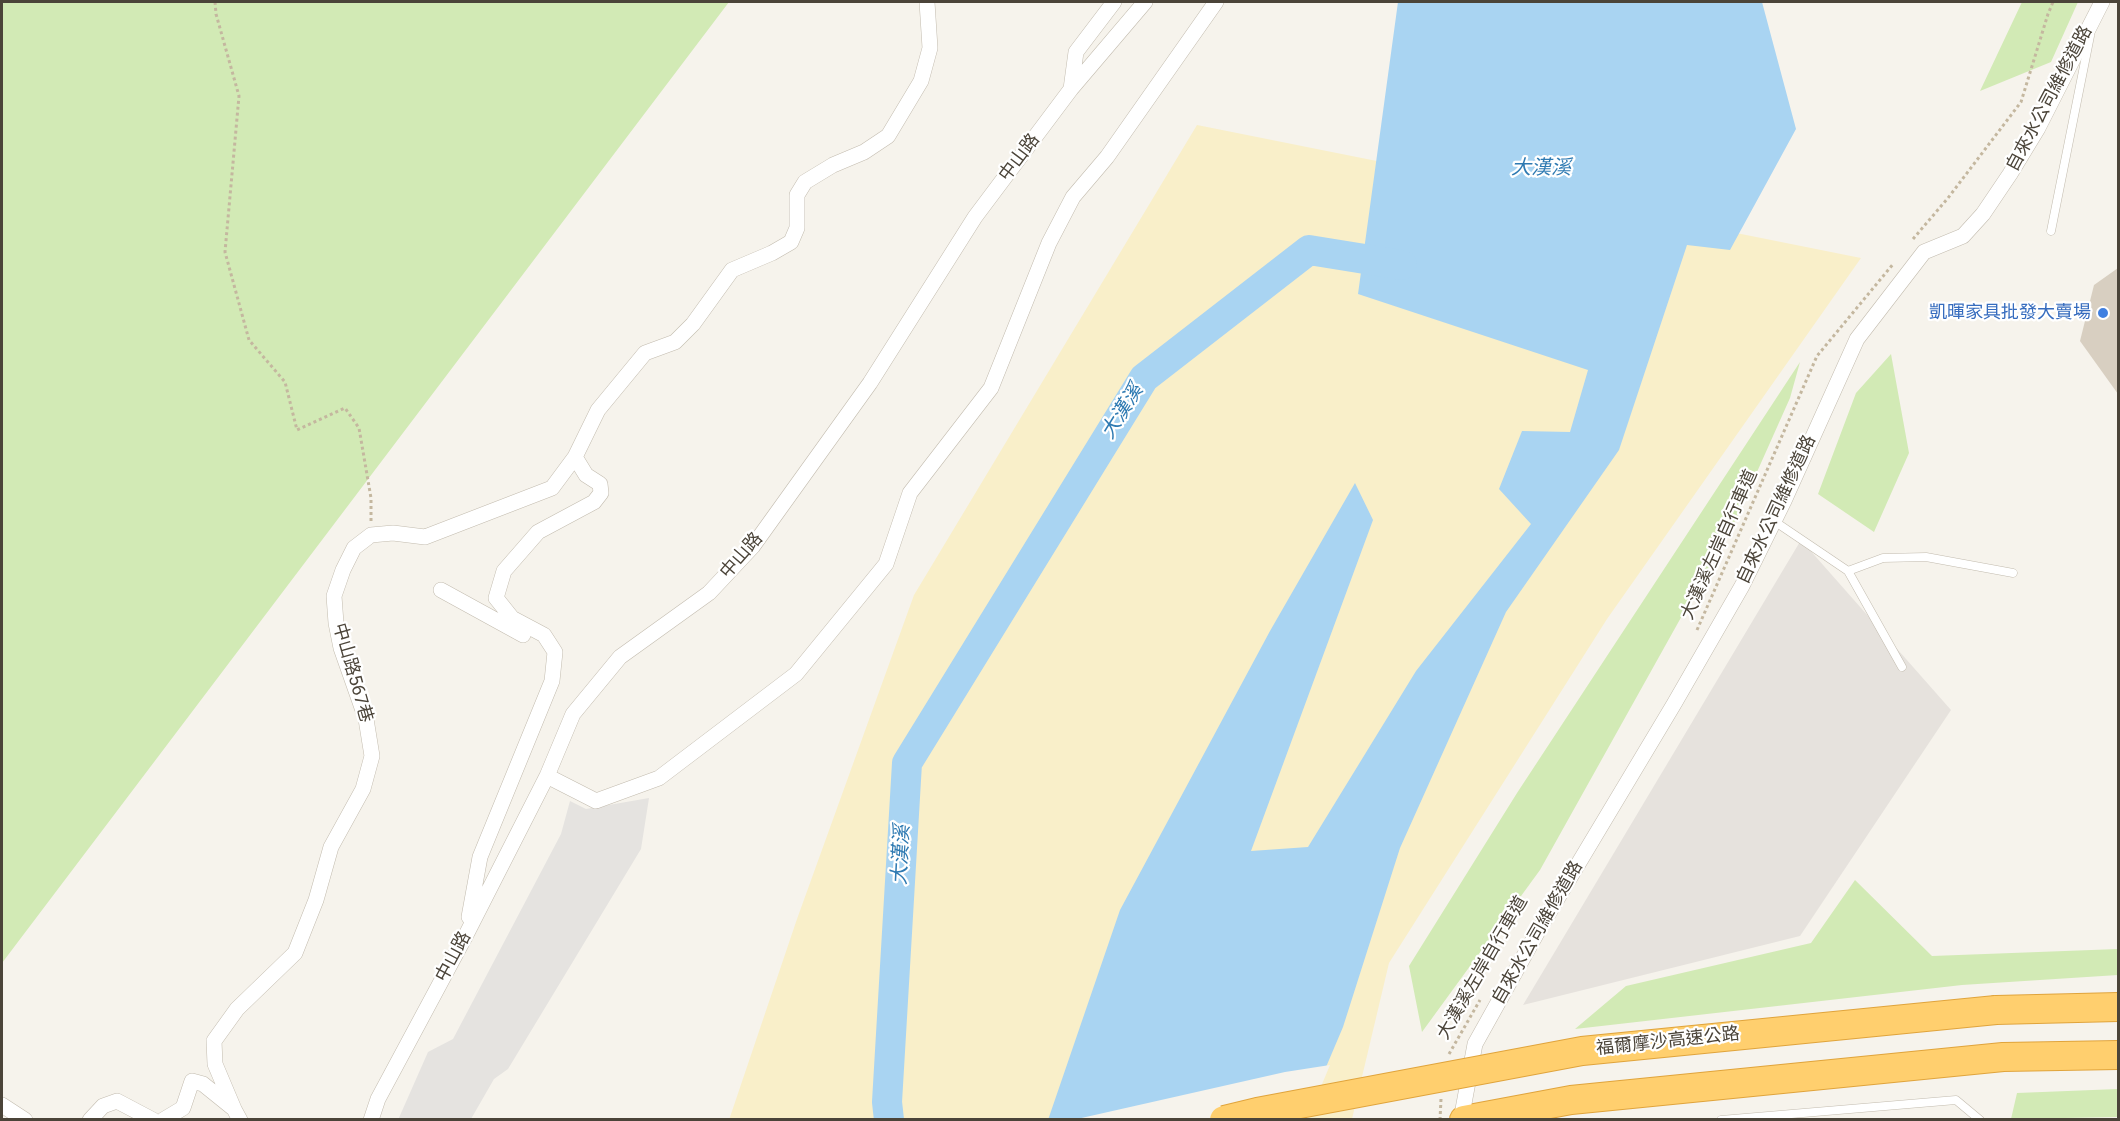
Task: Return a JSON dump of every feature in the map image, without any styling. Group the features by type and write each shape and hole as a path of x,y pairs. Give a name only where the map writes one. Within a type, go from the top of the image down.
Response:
{"highway":[{"name":"福爾摩沙高速公路","path":"1224,1119 1582,1051 1996,1010 2118,1007"},
{"path":"1462,1119 1571,1100 2003,1057 2118,1055"}],"street":[{"path":"371,535 393,533 425,537 552,489 575,457 598,410 645,353 675,342 693,324 732,270 791,242 797,228 797,195 805,182 833,165 864,152 888,136 921,81 930,48 927,2"},
{"path":"1071,89 1076,52 1114,2"},
{"name":"中山路","path":"371,1119 378,1099 466,935 547,776 573,714 620,657 710,593 753,546 870,383 975,217 1071,89 1145,2"},
{"path":"547,776 596,801 659,778 796,674 886,564 910,493 991,388 1049,243 1073,197 1107,157 1216,2"},
{"name":"自來水公司維修道路","path":"1462,1119 1475,1044 1538,931 1742,586 1857,339 1924,252 1963,236 1983,214 2038,128 2102,2"},
{"path":"466,935 480,857 552,681 555,652 544,635 512,618 496,598 504,571 538,532 594,502 601,493 600,484 586,475 575,457"},
{"name":"中山路567巷","path":"237,1114 215,1064 214,1041 237,1009 295,953 316,900 331,847 363,789 372,756 366,718 341,648 334,596 354,548 371,535"},
{"path":"441,590 555,652"},
{"path":"163,1119 183,1108 192,1081 203,1084 237,1114"},
{"path":"90,1119 103,1106 117,1101 153,1119"},
{"path":"2,1105 25,1119"}],"lane":[{"path":"2051,231 2094,17"},
{"path":"1774,521 1848,571 1902,667"},
{"path":"1848,571 1883,558 1926,557 2013,573"},
{"path":"1721,1119 1956,1100 1980,1119"}],"path":[{"path":"215,2 216,14 239,96 225,252 249,340 285,382 297,430 345,408 359,428 371,498 371,535"},
{"path":"1911,242 1948,198 2021,102 2053,2"},
{"name":"大漢溪左岸自行車道","path":"1695,636 1817,356 1897,259"},
{"name":"大漢溪左岸自行車道","path":"1448,1056 1483,994"},
{"path":"1440,1119 1443,1089"}],"shaded area":[{"path":"1801,540 1951,710 1800,936 1523,1005"},
{"path":"649,798 641,849 508,1069 494,1079 471,1119 398,1120 428,1052 453,1039 561,834 570,801 586,809"}],"green space":[{"path":"2,2 729,2 2,963"},
{"path":"2022,2 2078,2 2051,62 1980,91"},
{"path":"1891,354 1909,453 1874,532 1818,494 1856,393"},
{"path":"1800,362 1790,398 1736,519 1540,870 1422,1032 1409,966 1517,793"},
{"path":"1855,880 1932,956 2118,949 2118,975 1962,985 1575,1029 1626,986 1811,943"},
{"path":"2118,1089 2118,1117 2011,1119 2017,1093"}],"sand":[{"path":"1197,125 1861,258 1607,619 1389,963 1352,1119 729,1120 797,919 914,595"}],"water":[{"name":"大漢溪","path":"1398,2 1762,2 1796,129 1730,250 1687,245 1619,450 1506,612 1400,848 1343,1027 1304,1119 1048,1120 1120,910 1270,631 1355,483 1373,520 1251,851 1308,847 1416,671 1531,524 1499,489 1522,431 1570,432 1588,370 1358,294"}],"pier":[{"path":"1330,1065 1307,1120 1077,1119 1285,1072"}],"building":[{"name":"凱暉家具批發大賣場","path":"2118,268 2118,394 2080,341 2094,285"}],"waterway":[{"name":"大漢溪","path":"889,1120 887,1102 907,763 1144,378 1309,250 1402,265"}],"place":[{"name":"凱暉家具批發大賣場","path":"2103,313"}]}
